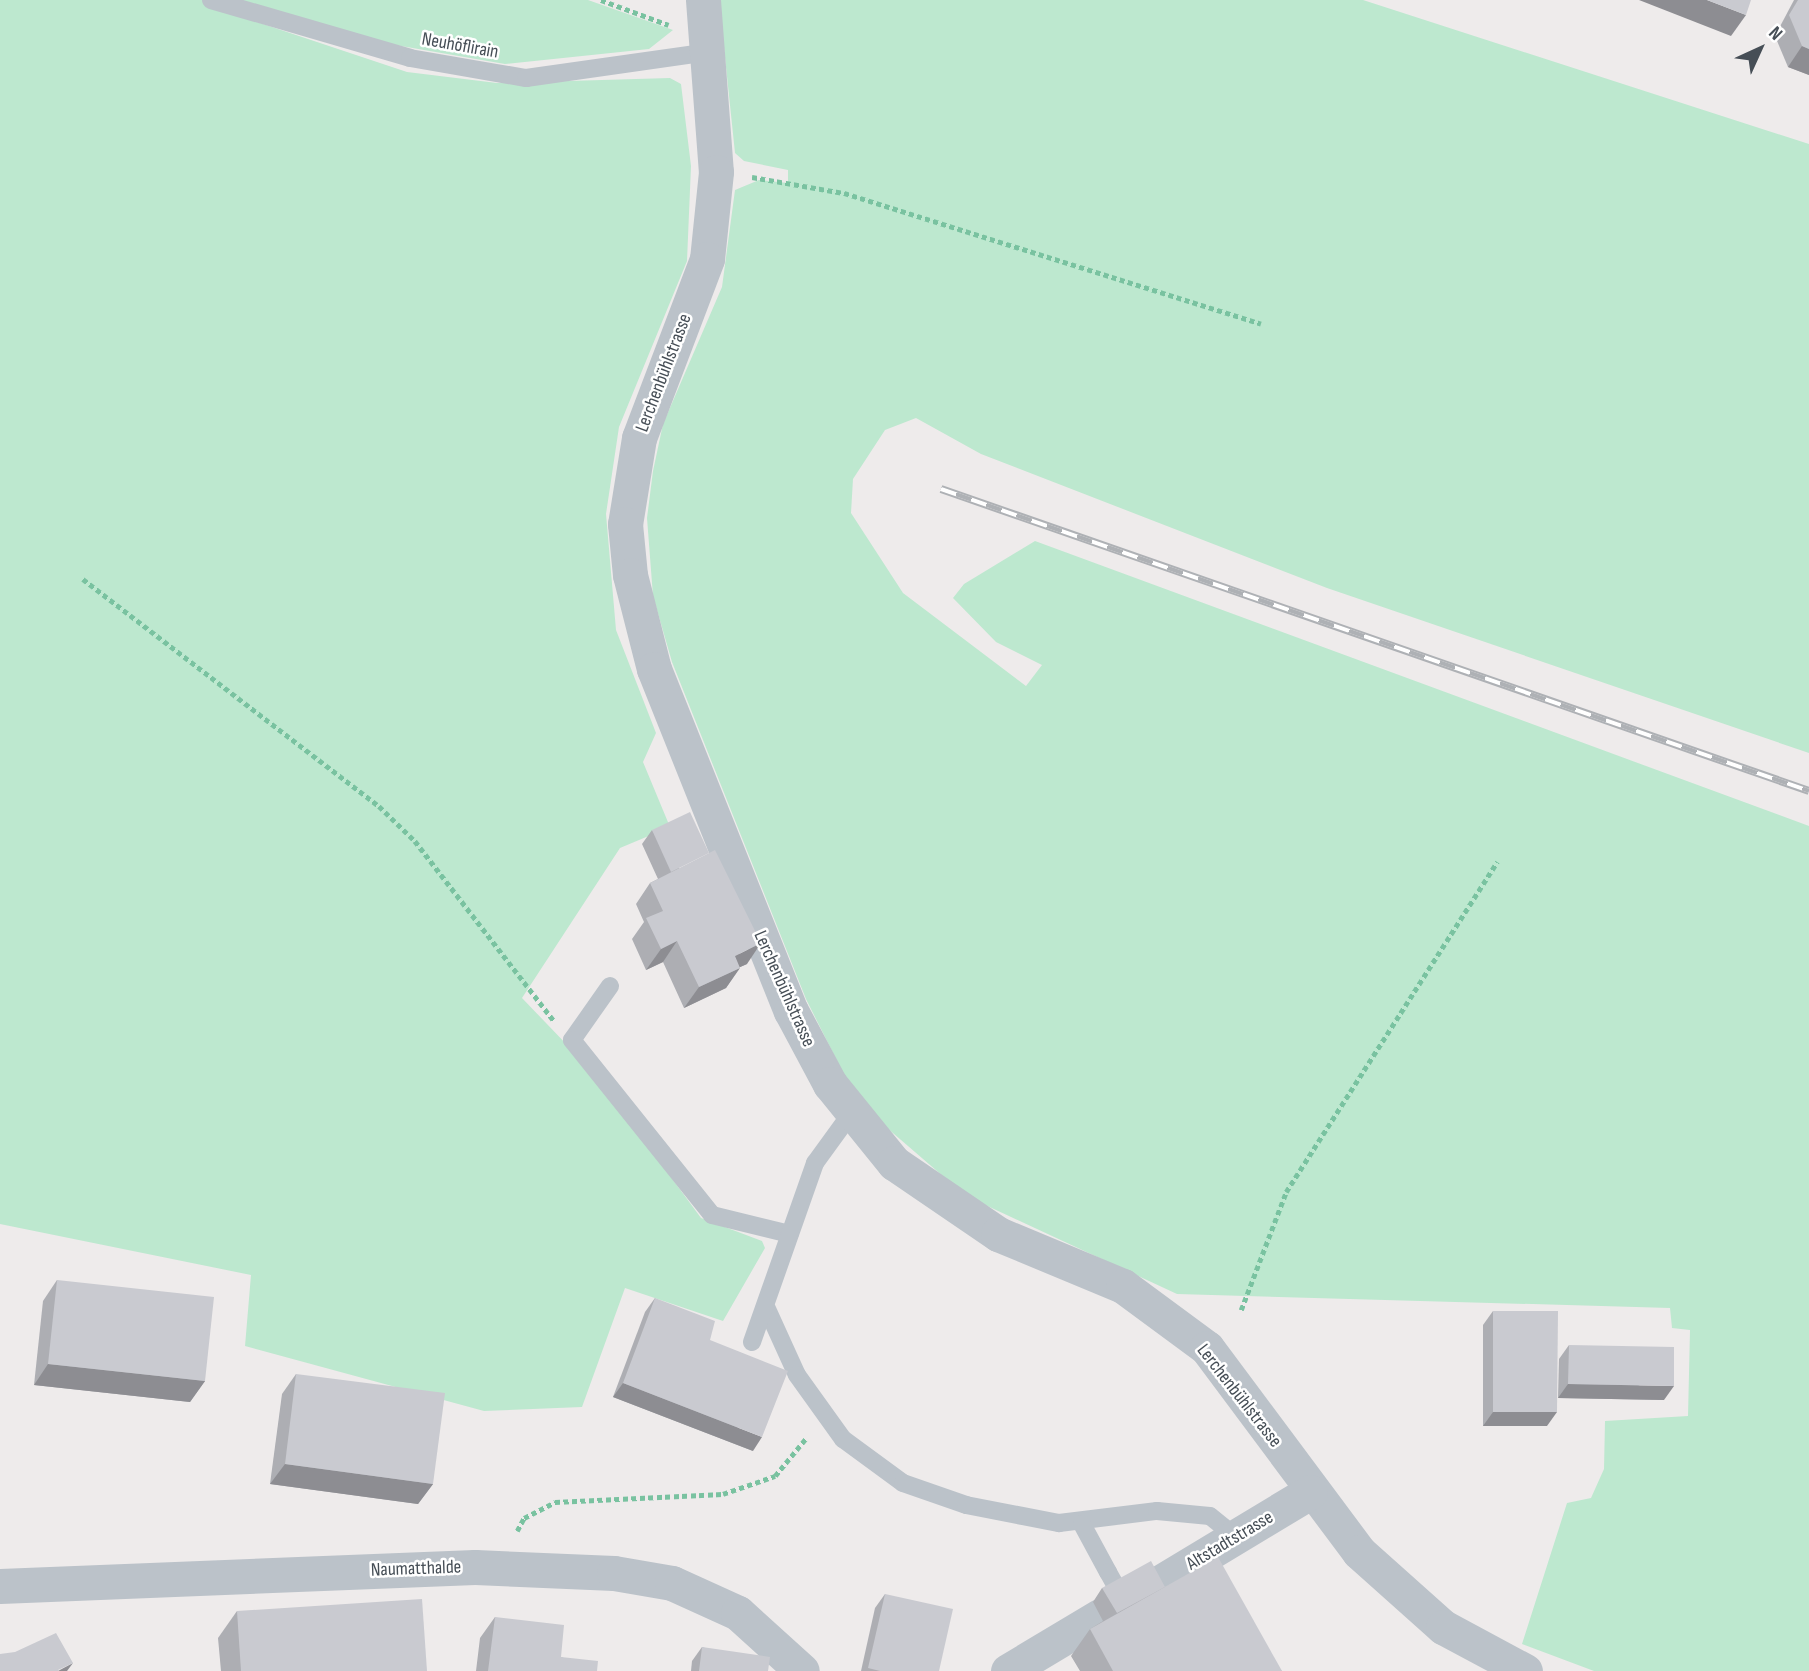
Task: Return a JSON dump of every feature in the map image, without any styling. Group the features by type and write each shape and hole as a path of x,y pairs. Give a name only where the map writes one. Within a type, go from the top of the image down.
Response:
{"street":[{"name":"Lerchenbühlstrasse","path":"703,0 716,172 707,259 639,438 625,524 630,575 654,669 713,824 791,1012 852,1112 894,1163 951,1207 998,1234 1123,1286 1207,1348 1310,1492 1359,1552 1443,1627 1525,1671"},
{"name":"Altstadtstrasse","path":"1149,1589 1238,1539 1310,1492"},
{"name":"Naumatthalde","path":"0,1586 508,1569 614,1573 672,1583 738,1614 802,1671"},
{"path":"1008,1671 1100,1616"}],"lane":[{"name":"Neuhöflirain","path":"211,0 410,58 526,78 708,52"},
{"path":"610,986 572,1040 712,1215 790,1234"},
{"path":"752,1342 767,1309 814,1163 852,1112"},
{"path":"767,1309 816,1400 843,1438 903,1483 966,1505 1082,1524 1157,1511 1210,1516 1238,1539"},
{"path":"1082,1524 1135,1620"}],"path":[{"path":"601,0 681,29"},
{"path":"716,172 844,193 1261,324"},
{"path":"83,579 397,824 572,1040"},
{"path":"1241,1310 1286,1192 1497,862"},
{"path":"508,1569 524,1518 555,1502 723,1494 775,1476 806,1442 816,1400"}],"green space":[{"path":"0,0 588,0 673,30 649,49 505,64 251,20 407,72 497,83 670,78 681,84 691,166 687,261 619,427 606,514 616,630 656,733 643,762 670,827 620,848 522,998 595,1074 701,1218 762,1241 765,1248 723,1321 625,1288 582,1407 484,1411 245,1346 251,1275 0,1224"},
{"path":"719,0 1363,0 1809,144 1809,753 1327,588 981,454 916,418 885,430 853,479 851,513 903,593 1026,686 1042,665 996,642 953,598 964,584 1035,541 1809,826 1809,1671 1594,1671 1522,1644 1567,1503 1591,1498 1604,1469 1605,1421 1688,1416 1690,1330 1672,1328 1670,1308 1177,1294 966,1196 872,1115 843,1073 806,999 672,662 653,596 647,518 653,471 663,424 722,287 735,190 759,180 788,183 788,170 744,161 735,153"}],"building":[{"path":"1707,0 1751,0 1746,15"},
{"path":"1798,0 1809,0 1809,49 1802,46 1789,15"},
{"path":"690,812 709,853 671,872 652,830"},
{"path":"715,850 761,943 735,956 740,968 699,987 677,941 661,949 646,918 663,911 650,883"},
{"path":"57,1280 214,1297 205,1381 48,1364"},
{"path":"655,1298 715,1321 710,1340 788,1371 762,1437 623,1383"},
{"path":"1493,1311 1558,1311 1557,1412 1493,1412"},
{"path":"1569,1345 1674,1347 1674,1386 1568,1384"},
{"path":"296,1374 445,1393 433,1484 285,1464"},
{"path":"1218,1557 1282,1671 1113,1671 1090,1629"},
{"path":"1151,1561 1165,1587 1117,1613 1102,1588"},
{"path":"885,1594 953,1609 939,1671 880,1671 868,1668"},
{"path":"422,1599 427,1671 241,1671 237,1611"},
{"path":"495,1617 564,1625 561,1657 598,1661 597,1671 488,1671"},
{"path":"56,1633 73,1663 59,1671 0,1671 0,1654 15,1652"},
{"path":"702,1647 770,1657 768,1671 699,1671"}],"railway":[{"path":"941,489 1809,791"}]}
